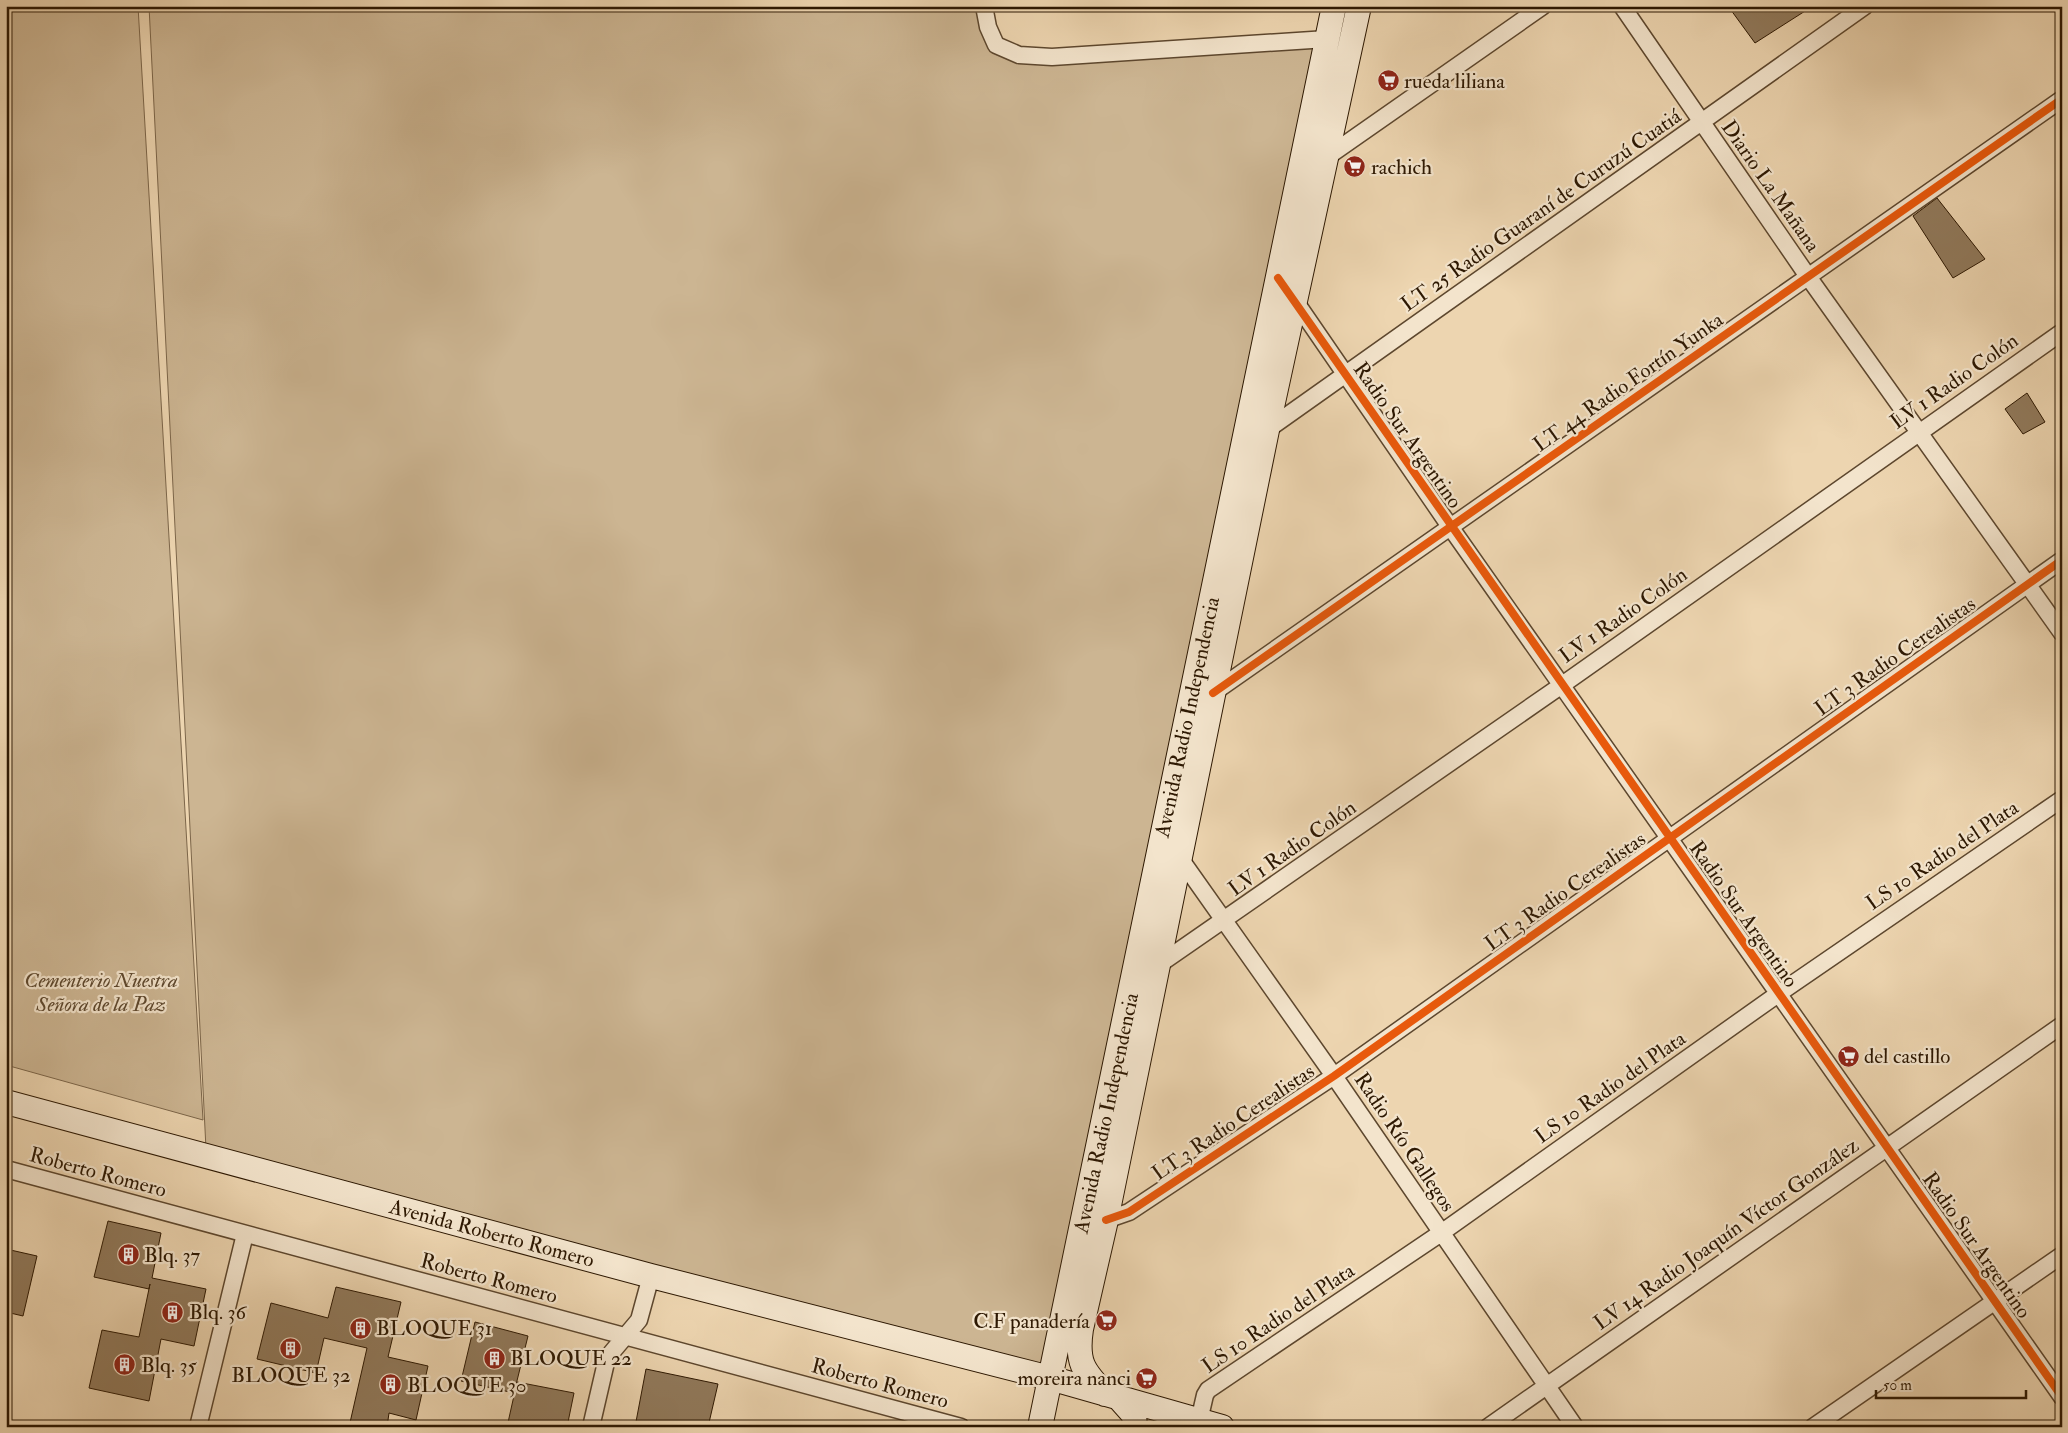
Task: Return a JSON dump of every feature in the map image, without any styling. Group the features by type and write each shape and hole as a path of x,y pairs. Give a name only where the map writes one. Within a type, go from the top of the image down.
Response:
{"main road":[{"name":"Avenida Radio Independencia","path":"1041,1421 1334,6"},
{"name":"Avenida Radio Independencia","path":"1135,1427 1134,1415 1082,1368 1079,1343 1106,1220 1268,430 1359,6"},
{"name":"Avenida Roberto Romero","path":"6,1102 651,1276 1050,1378 1211,1424"},
{"name":"Avenida Roberto Romero","path":"978,1360 1015,1376 1028,1384 1040,1402 1041,1421"}],"street":[{"path":"984,6 988,27 996,45 1019,55 1052,57 1327,39"},
{"path":"1327,157 1543,6"},
{"name":"Diario La Mañana","path":"1622,6 1809,278 2062,633"},
{"name":"LT 25 Radio Guaraní de Curuzú Cuatiá","path":"1242,449 1865,6"},
{"name":"LT 44 Radio Fortín Yunka","path":"1213,693 1809,278 2062,99"},
{"name":"Radio Sur Argentino","path":"1278,278 1451,528 2062,1397"},
{"name":"LV 1 Radio Colón","path":"1133,981 1224,921 1562,685 2062,332"},
{"name":"LT 3 Radio Cerealistas","path":"1106,1220 1129,1212 1334,1076 2062,560"},
{"name":"LS 10 Radio del Plata","path":"1211,1424 1205,1395 1208,1390 1441,1233 1778,994 2062,799"},
{"name":"Radio Río Gallegos","path":"1162,834 1334,1076 1575,1427"},
{"name":"LV 14 Radio Joaquín Víctor González","path":"1488,1427 1886,1146 2062,1025"},
{"name":"Roberto Romero","path":"6,1169 960,1427"},
{"path":"198,1427 245,1234"},
{"path":"1813,1427 1994,1300 2062,1255"},
{"path":"591,1427 607,1358 639,1320 651,1276"}],"green space":[{"name":"Cementerio Nuestra Señora de la Paz","path":"6,6 138,6 203,1120 6,1065"},
{"path":"149,6 981,6 983,26 1018,59 1323,42 1044,1369 206,1149"}],"building":[{"path":"1728,6 1813,6 1755,43"},
{"path":"1937,198 1985,259 1953,278 1913,216"},
{"path":"2027,393 2045,422 2023,434 2005,409"},
{"path":"108,1221 161,1233 152,1278 206,1289 194,1346 161,1339 149,1401 89,1388 102,1330 139,1337 149,1289 94,1277"},
{"path":"6,1249 37,1256 23,1316 6,1312"},
{"path":"336,1287 401,1302 388,1357 428,1366 416,1420 389,1413 387,1427 349,1427 367,1348 324,1338 316,1373 257,1359 271,1303 328,1318"},
{"name":"BLOQUE 22","path":"475,1322 528,1336 514,1393 461,1381"},
{"path":"646,1369 718,1384 708,1427 635,1427"},
{"path":"517,1382 574,1393 567,1427 507,1427"}],"cycle path":[{"path":"1213,693 2062,99"},
{"path":"1278,278 2062,1397"},
{"path":"1106,1220 1129,1212 1334,1076 2062,560"}],"place":[{"name":"rueda liliana","path":"1388,81"},
{"name":"rachich","path":"1355,167"},
{"name":"del castillo","path":"1848,1056"},
{"name":"Blq. 37","path":"128,1255"},
{"name":"Blq. 36","path":"173,1312"},
{"name":"C.F panadería","path":"1106,1321"},
{"name":"BLOQUE 31","path":"360,1328"},
{"name":"BLOQUE 32","path":"291,1348"},
{"name":"BLOQUE 22","path":"494,1358"},
{"name":"Blq. 35","path":"125,1365"},
{"name":"moreira nanci","path":"1147,1378"},
{"name":"BLOQUE 30","path":"391,1385"}]}
